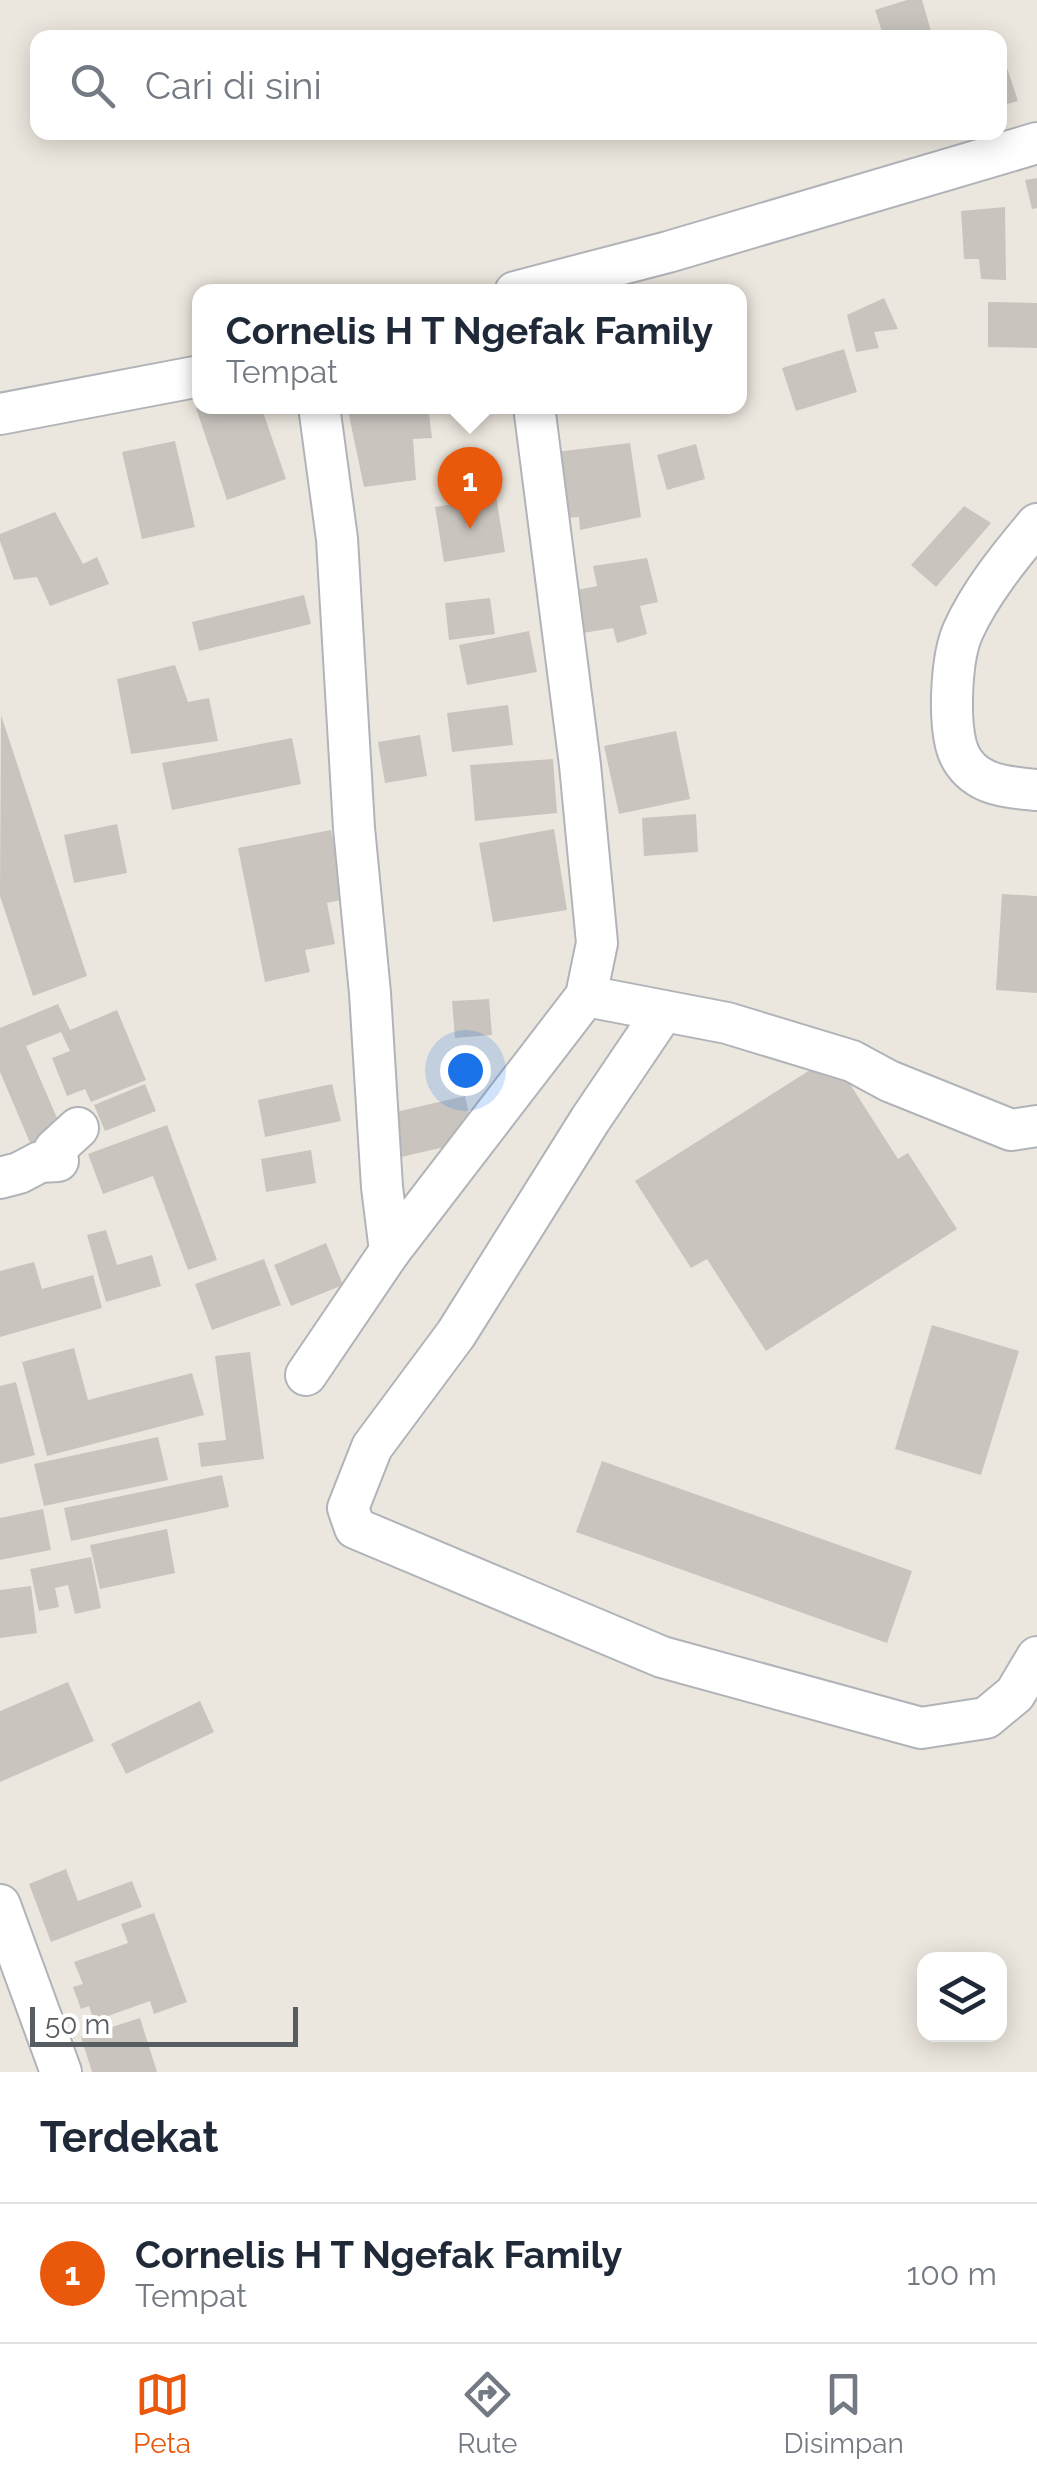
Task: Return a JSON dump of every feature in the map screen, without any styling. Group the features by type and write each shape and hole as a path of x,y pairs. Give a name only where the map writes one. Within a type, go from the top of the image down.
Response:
{"street":[{"path":"543,284 668,252 1037,143"},
{"path":"0,414 192,378"},
{"path":"320,414 337,539 354,828 390,1251"},
{"path":"306,1375 390,1251 586,996 597,943 594,890 535,414"},
{"path":"1037,524 989,587 963,631 957,648 952,721 956,748 979,777 1002,786 1037,790"},
{"path":"586,996 727,1024 852,1061 890,1081 1010,1130 1037,1126"},
{"path":"662,1012 456,1334 372,1447 348,1508 355,1528 662,1657 920,1728 986,1718 1015,1694 1037,1657"},
{"path":"0,1178 19,1174 40,1162 58,1161 55,1148 78,1128"},
{"path":"0,1905 61,2072"}],"building":[{"path":"907,0 922,0 931,30 881,30 875,10"},
{"path":"1007,68 1018,101 1007,104"},
{"path":"1037,178 1037,208 1032,209 1025,180"},
{"path":"1005,207 1006,280 981,279 979,259 964,259 961,211"},
{"path":"884,298 898,329 874,332 879,348 856,352 847,315"},
{"path":"988,302 1037,303 1037,348 988,347"},
{"path":"844,349 857,392 796,411 782,368"},
{"path":"198,414 264,414 286,479 227,500"},
{"path":"349,414 429,414 432,438 413,439 416,480 364,487"},
{"path":"175,441 195,527 142,539 122,452"},
{"path":"630,443 641,517 580,530 579,517 556,519 547,453"},
{"path":"696,444 705,479 667,490 657,455"},
{"path":"496,496 505,552 444,562 435,507"},
{"path":"964,506 991,523 936,587 911,565"},
{"path":"55,512 83,564 97,557 109,584 50,606 37,577 14,580 0,534"},
{"path":"647,558 658,602 640,606 647,634 617,643 613,628 583,633 576,590 597,586 593,566"},
{"path":"304,595 311,624 199,651 192,622"},
{"path":"490,598 495,634 449,640 445,603"},
{"path":"529,631 537,672 467,685 459,645"},
{"path":"175,665 188,702 209,698 218,741 131,754 117,679"},
{"path":"508,705 513,745 452,752 447,713"},
{"path":"1,715 87,976 33,996 0,896"},
{"path":"676,731 690,799 619,814 604,746"},
{"path":"420,735 427,776 385,783 378,742"},
{"path":"292,738 301,784 172,810 162,763"},
{"path":"553,759 557,813 475,821 470,765"},
{"path":"696,814 698,852 644,856 642,818"},
{"path":"117,824 127,873 74,883 64,835"},
{"path":"554,829 567,910 493,922 479,843"},
{"path":"331,830 345,899 327,903 335,944 305,950 310,972 265,982 238,848"},
{"path":"1002,894 1037,896 1037,993 996,990"},
{"path":"489,999 492,1035 455,1038 452,1001"},
{"path":"58,1004 70,1030 117,1010 146,1080 91,1102 85,1089 67,1096 52,1058 70,1051 61,1032 26,1046 63,1132 31,1145 0,1072 0,1028"},
{"path":"832,1056 898,1159 908,1153 957,1229 766,1351 707,1259 691,1268 635,1181"},
{"path":"145,1084 156,1111 105,1131 94,1105"},
{"path":"332,1084 341,1121 265,1137 258,1100"},
{"path":"465,1096 475,1140 397,1158 387,1114"},
{"path":"167,1125 217,1260 188,1270 153,1176 103,1194 88,1154"},
{"path":"311,1150 316,1183 266,1192 261,1159"},
{"path":"106,1230 117,1265 152,1255 161,1286 106,1302 87,1235"},
{"path":"326,1243 343,1285 291,1306 274,1265"},
{"path":"264,1259 281,1305 212,1330 195,1284"},
{"path":"34,1262 42,1289 93,1275 102,1308 0,1337 0,1271"},
{"path":"932,1325 1019,1351 981,1475 895,1449"},
{"path":"74,1348 88,1400 192,1373 204,1415 47,1456 22,1362"},
{"path":"250,1352 264,1459 201,1467 198,1443 226,1440 215,1356"},
{"path":"16,1382 35,1455 0,1464 0,1386"},
{"path":"158,1437 168,1480 44,1506 34,1464"},
{"path":"602,1461 912,1571 887,1643 576,1532"},
{"path":"222,1475 229,1507 71,1541 64,1508"},
{"path":"43,1509 51,1550 0,1560 0,1518"},
{"path":"167,1529 175,1573 100,1589 90,1545"},
{"path":"91,1557 101,1608 75,1614 68,1585 55,1588 59,1607 39,1611 30,1569"},
{"path":"31,1586 37,1633 0,1638 0,1590"},
{"path":"68,1682 94,1741 0,1782 0,1711"},
{"path":"200,1701 214,1732 126,1774 111,1744"},
{"path":"66,1869 78,1901 132,1881 142,1907 51,1942 29,1884"},
{"path":"154,1913 187,2002 154,2014 150,2001 94,2021 89,2006 81,2009 73,1987 83,1984 74,1962 128,1943 121,1924"},
{"path":"140,2018 157,2072 92,2072 81,2037"}],"place":[{"name":"Cornelis H T Ngefak Family","path":"470,529"}]}
